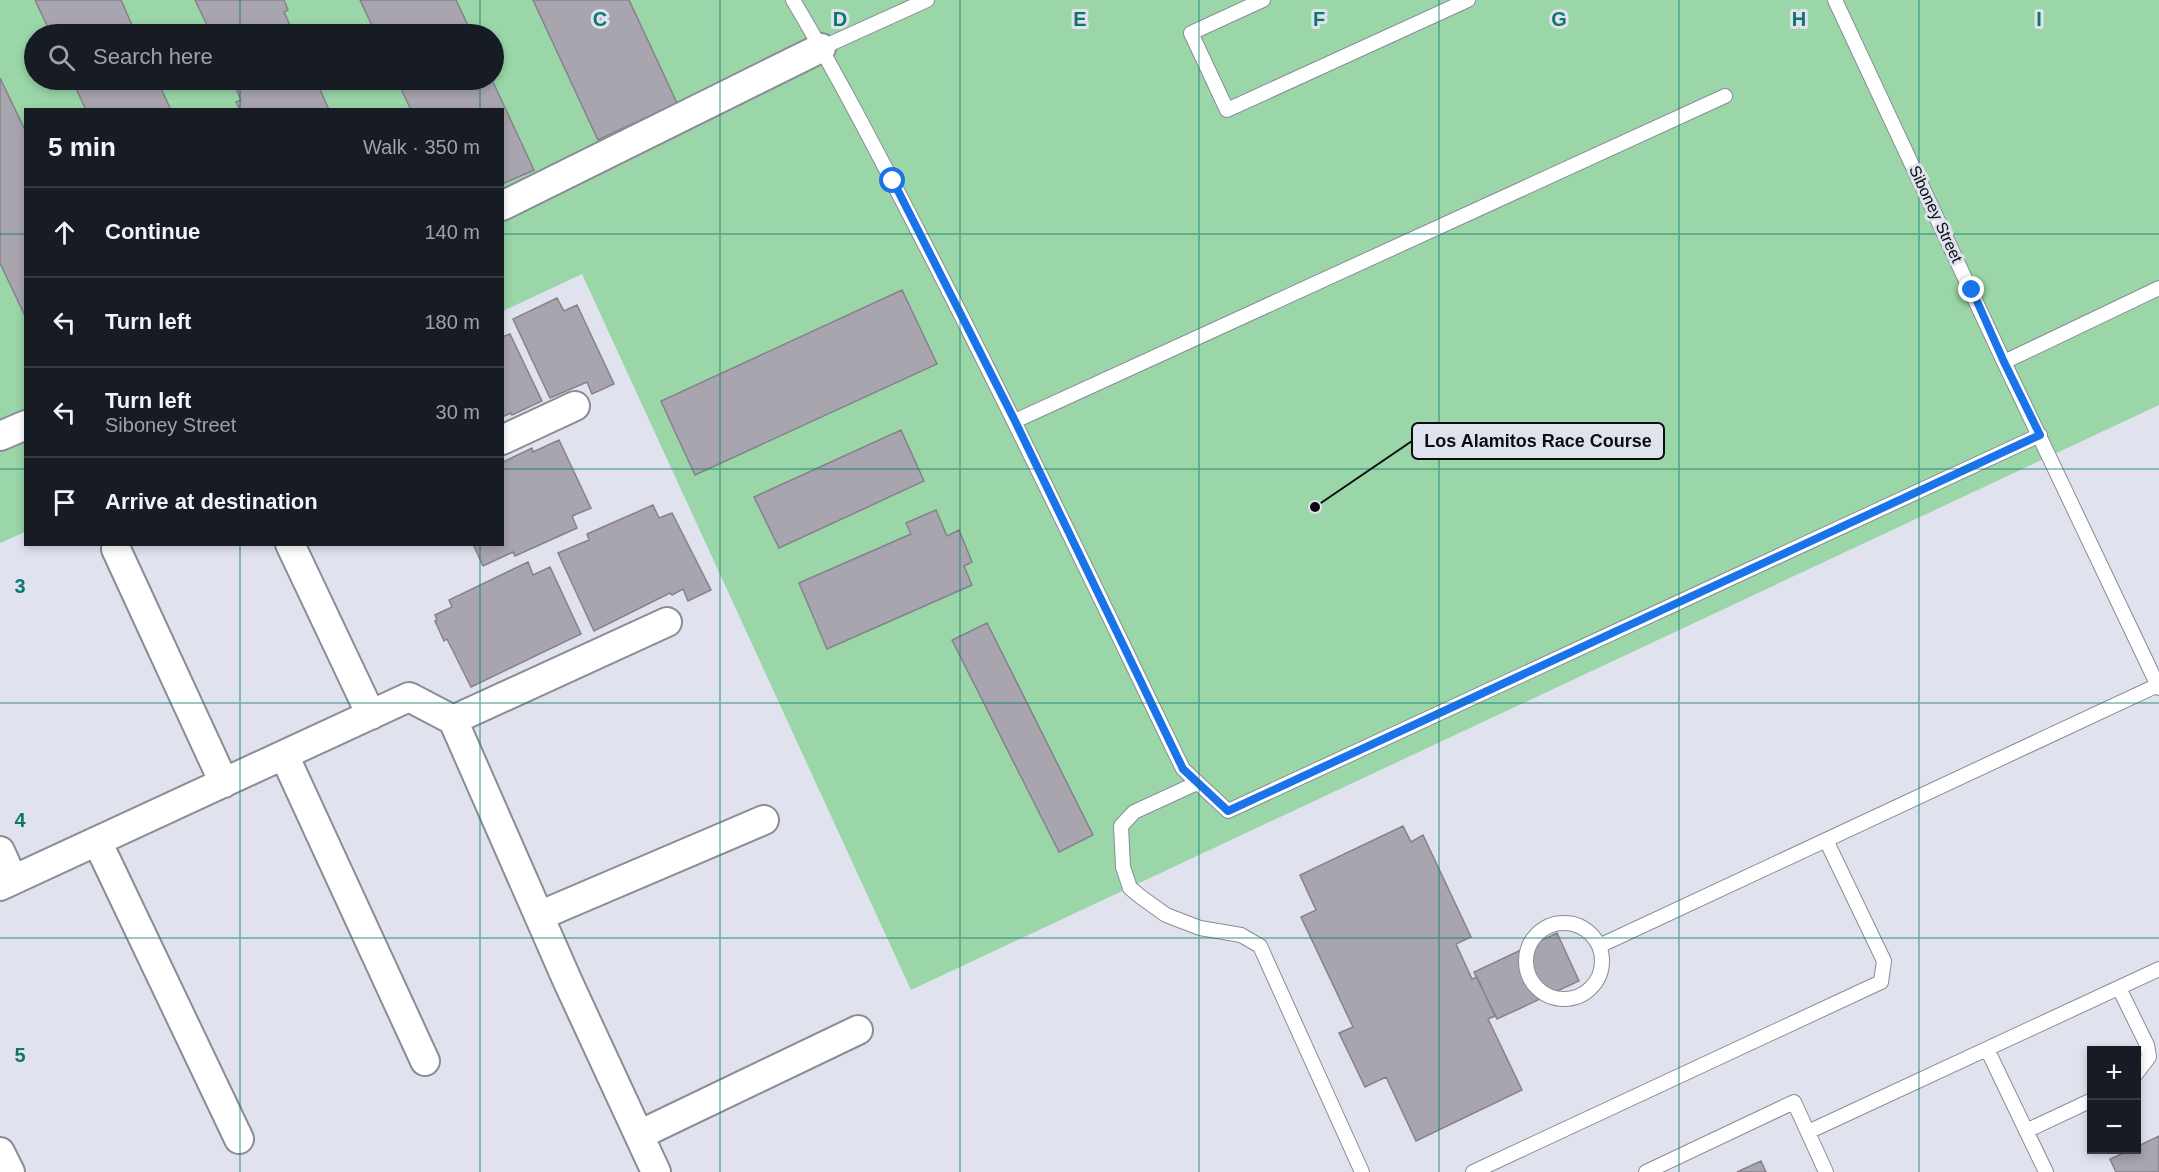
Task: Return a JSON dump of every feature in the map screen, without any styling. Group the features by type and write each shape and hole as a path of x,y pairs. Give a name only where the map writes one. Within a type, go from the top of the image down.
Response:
{"street":[{"path":"504,205 821,48"},
{"path":"504,439 575,406"},
{"path":"0,436 24,426"},
{"path":"291,546 371,715"},
{"path":"116,549 224,783"},
{"path":"453,720 667,622"},
{"path":"0,851 6,883 409,697 453,720 539,916 656,1172"},
{"path":"284,755 425,1061"},
{"path":"539,916 764,820"},
{"path":"97,841 238,1139"},
{"path":"639,1135 858,1030"},
{"path":"0,1152 10,1172"}],"lane":[{"path":"793,0 893,181 1015,421 1183,769 1228,811 2040,435"},
{"path":"821,48 927,0"},
{"path":"1263,0 1191,33 1227,110 1468,0"},
{"name":"Siboney Street","path":"1835,0 2158,686"},
{"path":"1015,421 1725,96"},
{"path":"2004,362 2159,288"},
{"path":"1599,946 2158,686"},
{"path":"1197,783 1134,812 1121,826 1123,867 1130,888 1166,915 1200,928 1241,935 1260,946 1362,1172"},
{"path":"1473,1172 1881,982 1884,962 1826,840"},
{"path":"1564,922 1578,926 1591,934 1599,946 1602,961 1599,976 1591,988 1579,996 1563,999 1549,997 1536,988 1528,976 1525,961 1528,946 1537,934 1549,926 1564,922"},
{"path":"1808,1132 2159,969"},
{"path":"2119,987 2148,1051 2149,1057 2141,1067"},
{"path":"1987,1049 2046,1172"},
{"path":"1646,1172 1794,1102 1827,1172"},
{"path":"2026,1131 2087,1102"}],"green space":[{"path":"0,0 2159,0 2159,405 911,990 582,274 504,311 504,108 24,108 24,532 0,543"}],"building":[{"path":"35,0 121,0 132,24 46,24"},
{"path":"195,0 284,0 288,10 284,12 289,24 207,24"},
{"path":"360,0 456,0 467,24 371,24"},
{"path":"533,0 629,0 677,103 598,140"},
{"path":"0,78 24,128 24,314 0,263"},
{"path":"77,90 162,90 170,108 85,108"},
{"path":"236,90 320,90 328,108 239,108 236,102 241,100"},
{"path":"402,90 497,90 534,170 504,183 504,108 410,108"},
{"path":"902,290 937,364 695,475 661,401"},
{"path":"557,298 564,311 577,305 614,384 592,394 587,382 550,398 513,319"},
{"path":"510,334 542,401 512,415 511,413 504,416 504,336"},
{"path":"901,430 924,481 779,548 754,497"},
{"path":"559,440 591,508 572,516 577,528 515,556 513,552 483,566 474,546 504,546 504,462 532,448 533,452"},
{"path":"653,505 659,518 672,513 711,590 688,601 683,589 672,595 670,593 594,631 558,553 589,540 587,534"},
{"path":"936,510 947,536 959,530 972,562 964,566 972,585 827,649 799,583 911,534 906,523"},
{"path":"528,562 533,575 550,567 581,634 471,687 447,639 444,641 435,621 437,620 435,615 452,607 449,600"},
{"path":"987,623 1093,835 1059,852 952,640"},
{"path":"1403,826 1411,842 1423,835 1471,937 1456,944 1472,979 1477,977 1495,1016 1488,1019 1522,1090 1416,1141 1386,1077 1365,1087 1339,1033 1353,1027 1301,917 1316,910 1300,875"},
{"path":"1557,933 1579,981 1497,1019 1474,972"},
{"path":"2159,1136 2159,1172 2116,1172 2110,1159 2121,1154 2141,1154 2141,1145"},
{"path":"1761,1161 1766,1172 1737,1172"}],"place":[{"name":"Los Alamitos Race Course","path":"1315,507"}],"route":[{"path":"893,181 1015,421 1183,769 1228,811 2040,435 1972,290"}]}
